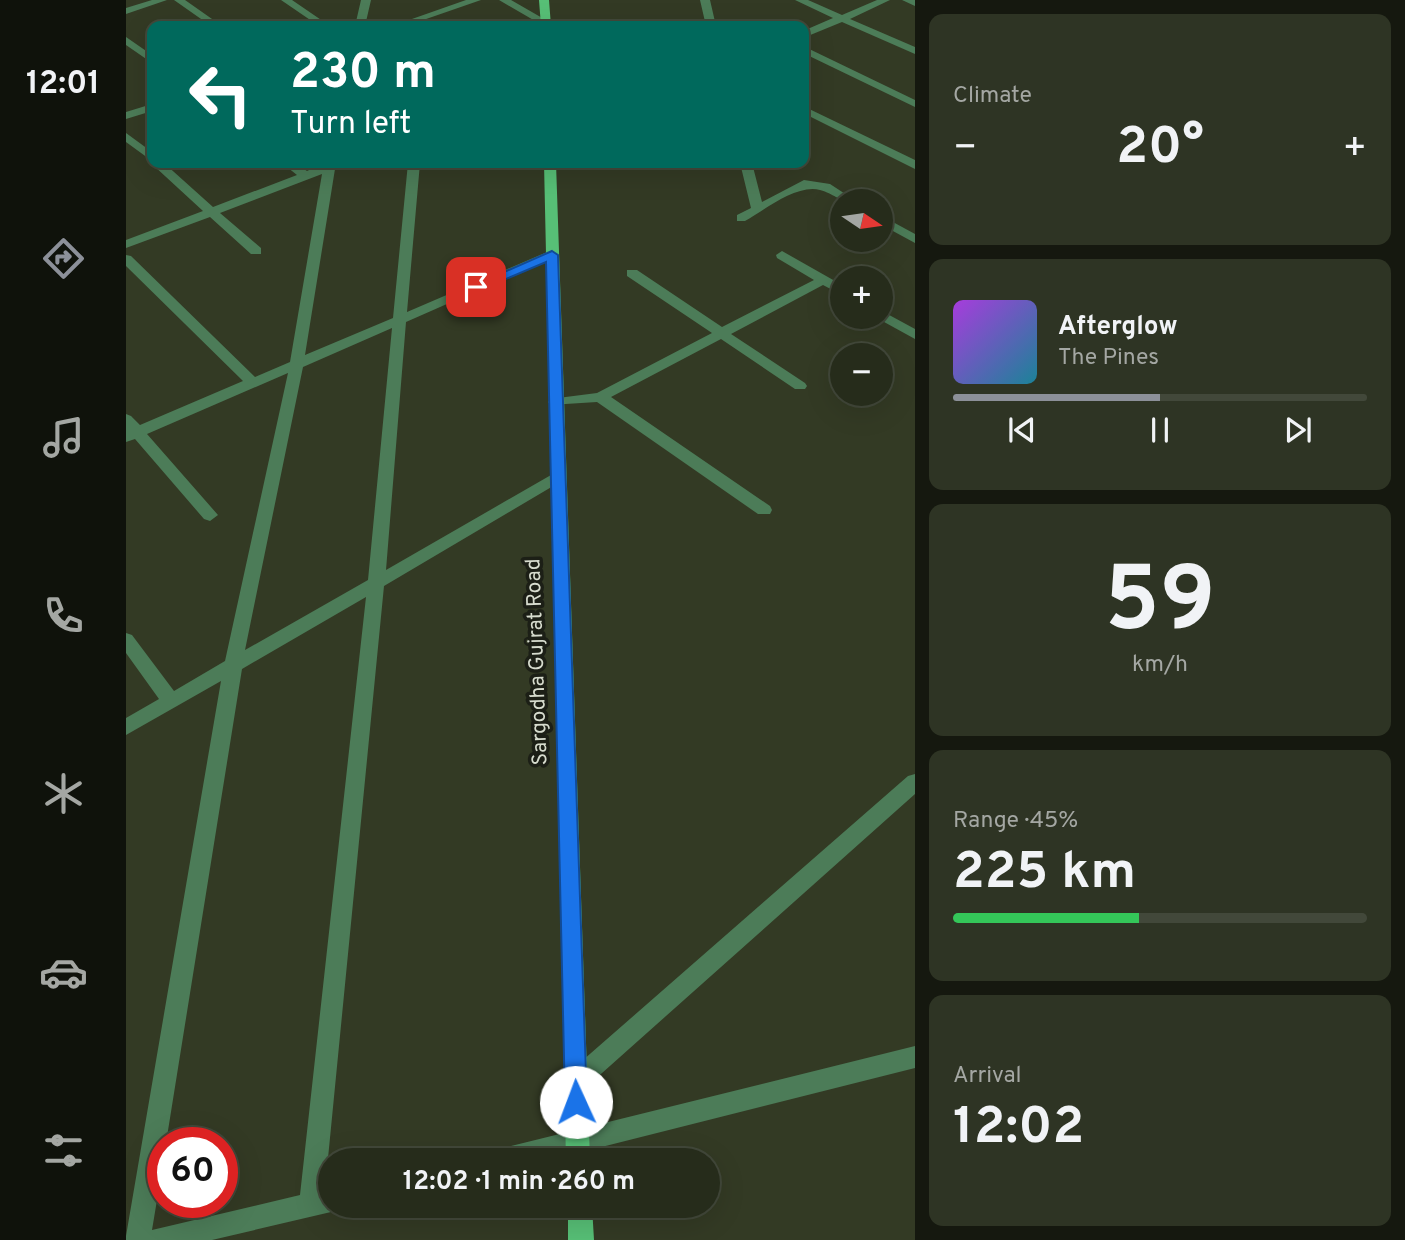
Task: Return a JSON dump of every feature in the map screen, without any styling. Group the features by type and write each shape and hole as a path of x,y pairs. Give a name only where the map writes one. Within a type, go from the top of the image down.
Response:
{"main road":[{"path":"544,0 546,21"},
{"name":"Sargodha Gujrat Road","path":"550,168 578,1148"},
{"path":"580,1218 581,1240"}],"street":[{"path":"126,10 162,0"},
{"path":"179,0 210,21"},
{"path":"286,0 317,21"},
{"path":"361,21 366,0"},
{"path":"428,21 476,0"},
{"path":"504,0 539,21"},
{"path":"705,0 710,21"},
{"path":"800,0 915,51"},
{"path":"809,32 885,0"},
{"path":"907,0 915,3"},
{"path":"126,40 147,56"},
{"path":"809,52 915,104"},
{"path":"126,116 147,109"},
{"path":"809,112 915,165"},
{"path":"126,136 147,154"},
{"path":"163,168 256,251"},
{"path":"295,168 306,176"},
{"path":"126,244 324,168"},
{"path":"138,1240 233,666 297,363 332,168"},
{"path":"326,1148 414,168"},
{"path":"747,168 757,208"},
{"path":"741,218 804,184 830,189"},
{"path":"893,226 915,239"},
{"path":"131,434 552,255"},
{"path":"782,255 830,284"},
{"path":"126,259 252,382"},
{"path":"632,273 800,386"},
{"path":"555,402 600,397 823,280"},
{"path":"893,322 915,335"},
{"path":"600,397 764,510"},
{"path":"126,419 131,434 210,514"},
{"path":"126,727 557,480"},
{"path":"126,640 171,701"},
{"path":"575,1082 915,782"},
{"path":"592,1148 915,1057"},
{"path":"158,1240 318,1203"}],"route":[{"path":"476,287 552,255 576,1102"}]}
